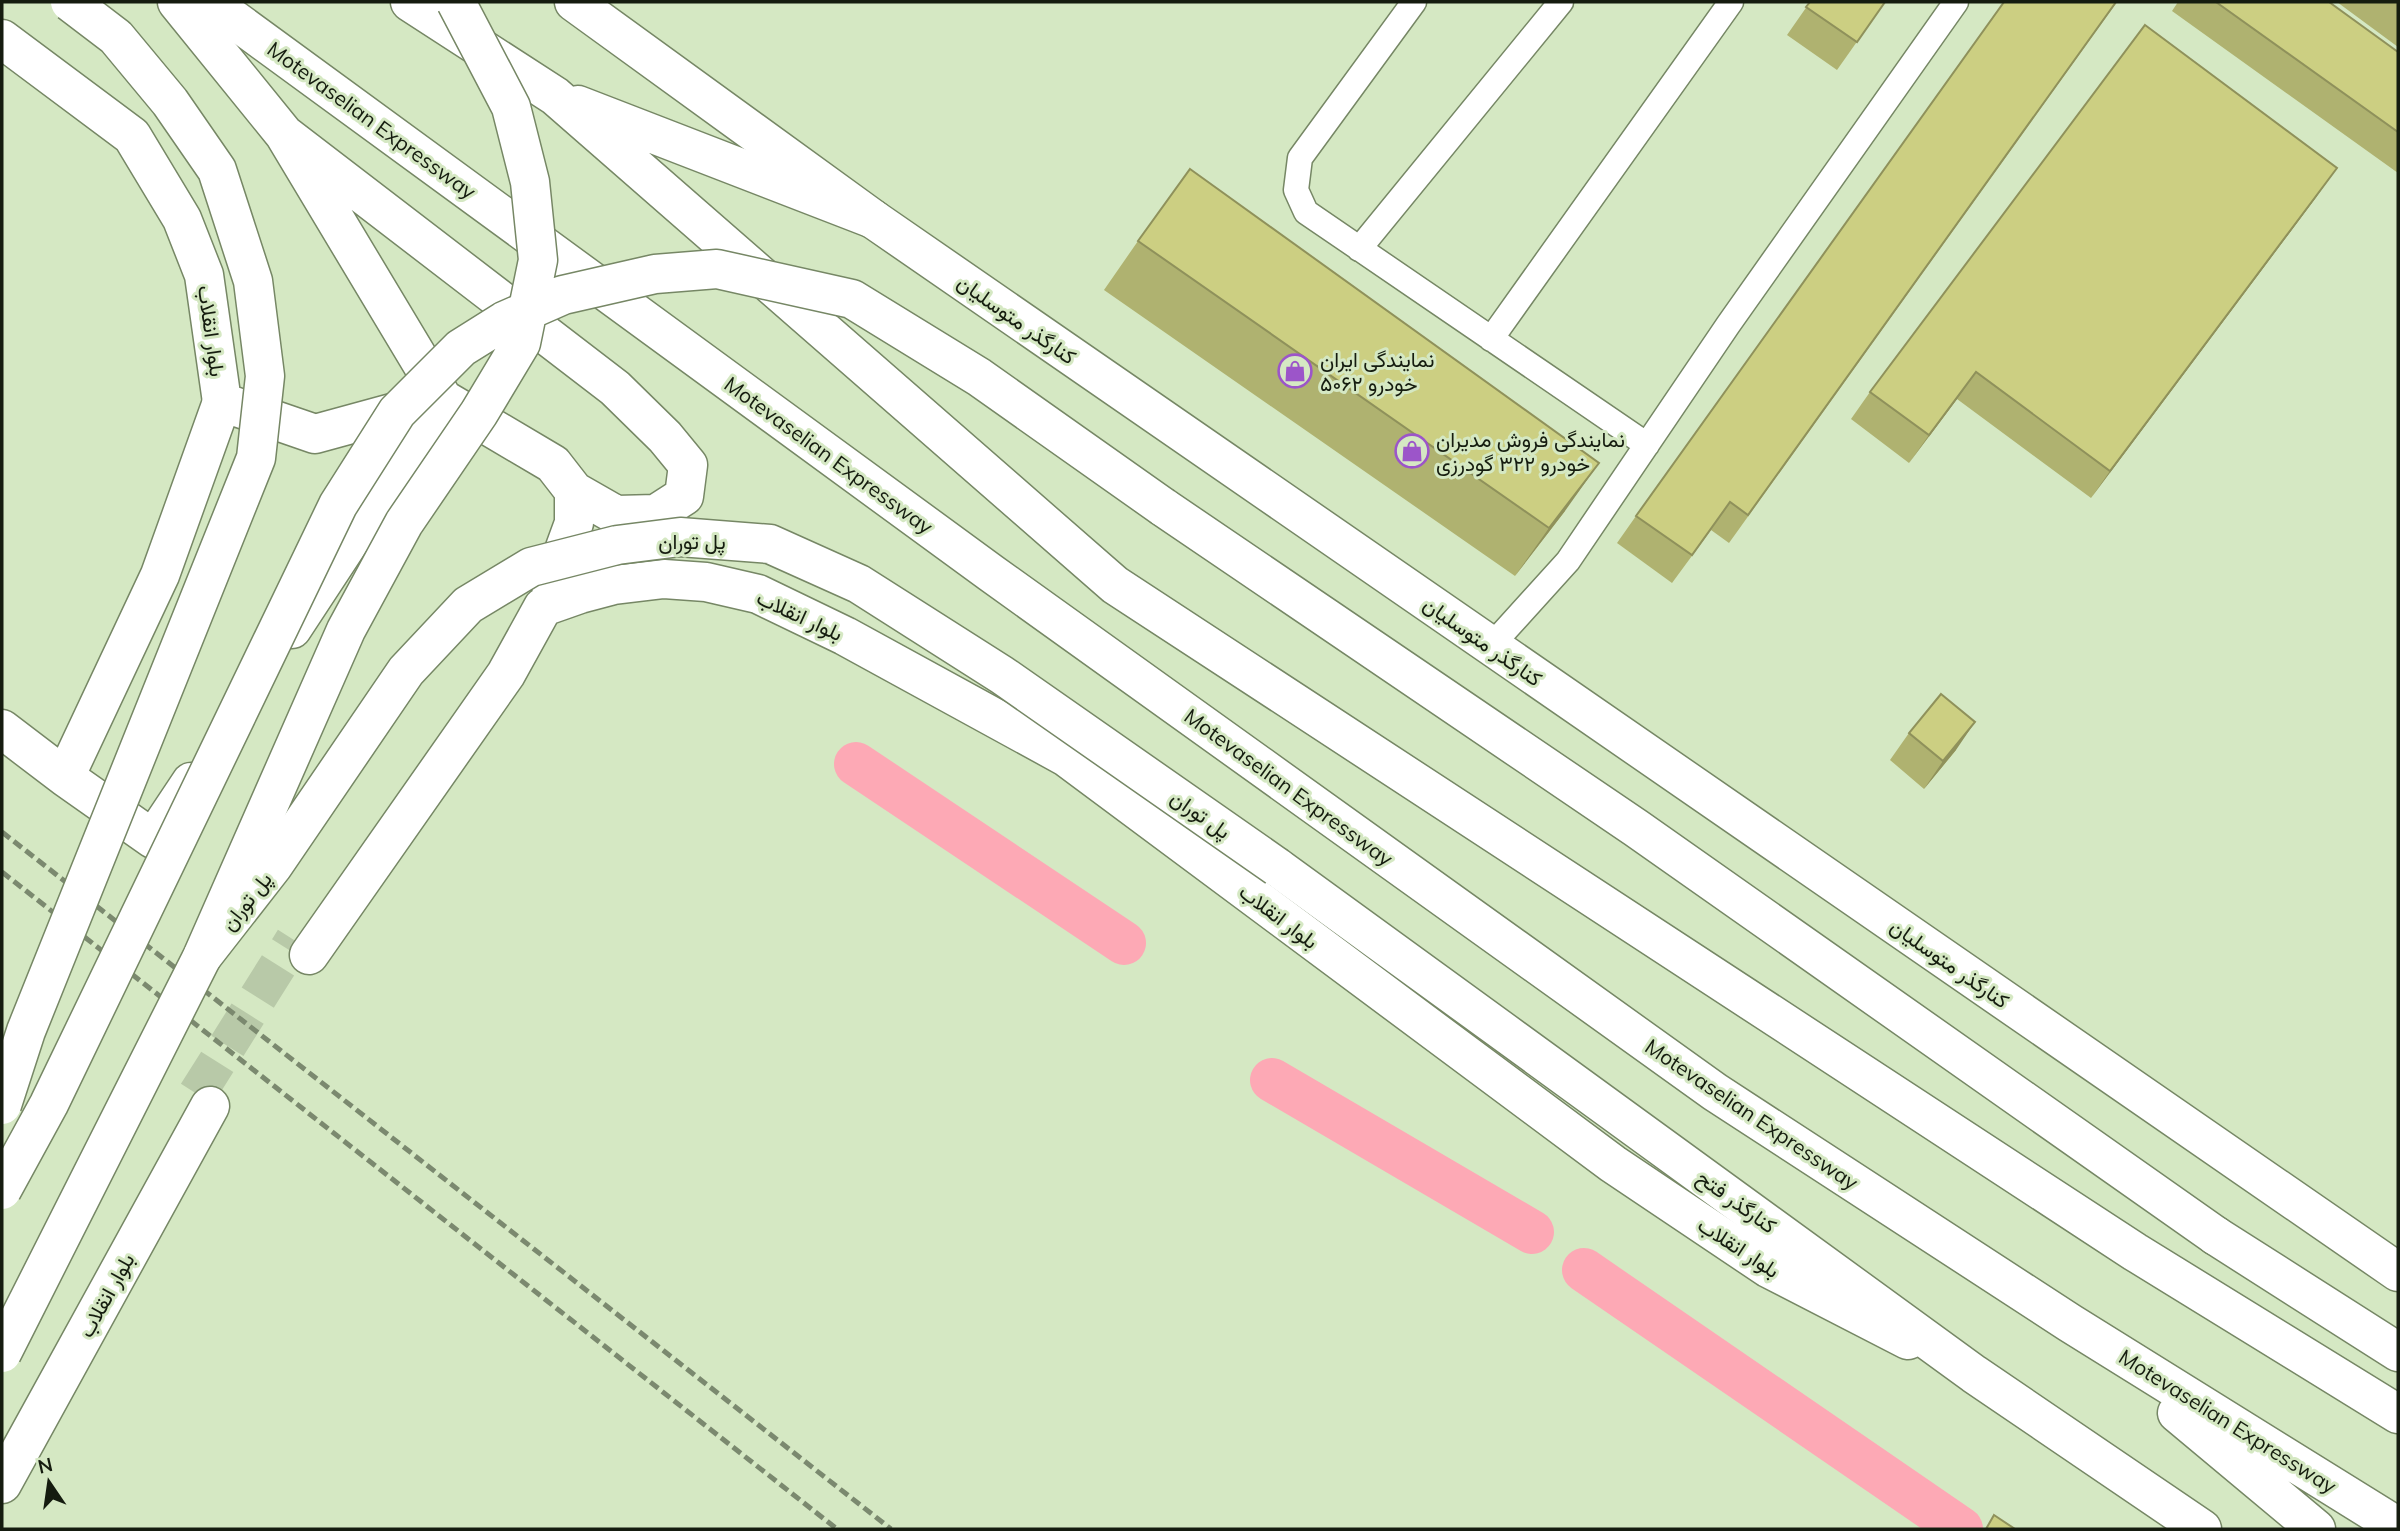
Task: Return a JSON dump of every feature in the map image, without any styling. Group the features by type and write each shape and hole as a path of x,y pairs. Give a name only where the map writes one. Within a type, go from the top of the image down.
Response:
{"main road":[{"path":"2,1105 26,1031 256,458 265,376 253,281 217,170 170,102 116,37 70,2"},
{"path":"177,2 284,134 443,400 553,464 574,491 616,515 656,514 684,496 688,465 665,437 615,388 284,134"},
{"name":"Motevaselian Expressway","path":"211,2 869,485 1704,1084 2070,1323 2398,1527"},
{"path":"410,2 555,96 1115,585 2135,1252 2398,1414"},
{"name":"پل توران","path":"2,1353 202,957 346,630 404,523 479,413 521,343 538,260 530,182 511,107 456,2"},
{"name":"کنارگذر متوسلیان","path":"574,2 873,219 2398,1272"},
{"name":"بلوار انقلاب","path":"2,39 132,136 182,219 204,275 222,402 315,434 443,400"},
{"path":"555,96 873,219"},
{"path":"2,1190 49,1104 338,505 397,412 461,348 504,321 563,295 655,274 717,269 852,299 979,377 1163,507 1647,836 2216,1237 2398,1352"},
{"path":"2,729 153,839 443,400"},
{"path":"65,777 160,575 222,402"},
{"path":"302,947 506,674 543,607 574,523 574,491"},
{"name":"پل توران","path":"202,957 273,866 406,671 468,605 531,568 617,545 680,537 769,544 859,584 1002,674 1276,867"},
{"name":"بلوار انقلاب","path":"543,607 614,585 664,579 706,582 758,594 845,636 1066,757 1613,1164 1768,1268 1974,1374"},
{"name":"کنارگذر فتح","path":"1276,867 1974,1374 2202,1529"},
{"name":"بلوار انقلاب","path":"2,1433 203,1100 2,1485"},
{"path":"2070,1323 2316,1529"}],"lane":[{"path":"1414,2 1300,158 1296,190 1306,212 1647,445"},
{"path":"1359,249 1561,2"},
{"path":"1491,339 1731,2"},
{"path":"1491,646 1569,561 1728,325 1956,2"}],"building":[{"path":"1810,2 1885,2 1857,42 1806,7"},
{"path":"2004,2 2116,2 1748,515 1730,502 1692,555 1636,516"},
{"path":"2216,2 2329,2 2398,52 2398,132"},
{"path":"2145,25 2337,168 2110,471 1976,372 1929,435 1870,392"},
{"path":"1190,169 1599,463 1549,528 1138,241"},
{"path":"1941,694 1975,722 1943,761 1909,733"},
{"path":"1994,1515 2015,1529 1986,1529"}],"waterway":[{"path":"856,764 1124,943"},
{"path":"1272,1080 1532,1232"},
{"path":"1584,1270 1961,1529"}],"tunnel":[{"path":"197,1094 294,940"}],"railway":[{"path":"2,832 891,1529"},
{"path":"2,872 837,1529"}],"place":[{"name":"نمایندگی ایران خودرو ۵۰۶۲","path":"1295,371"},
{"name":"نمایندگی فروش مدیران خودرو ۳۲۲ گودرزی","path":"1412,451"}]}
